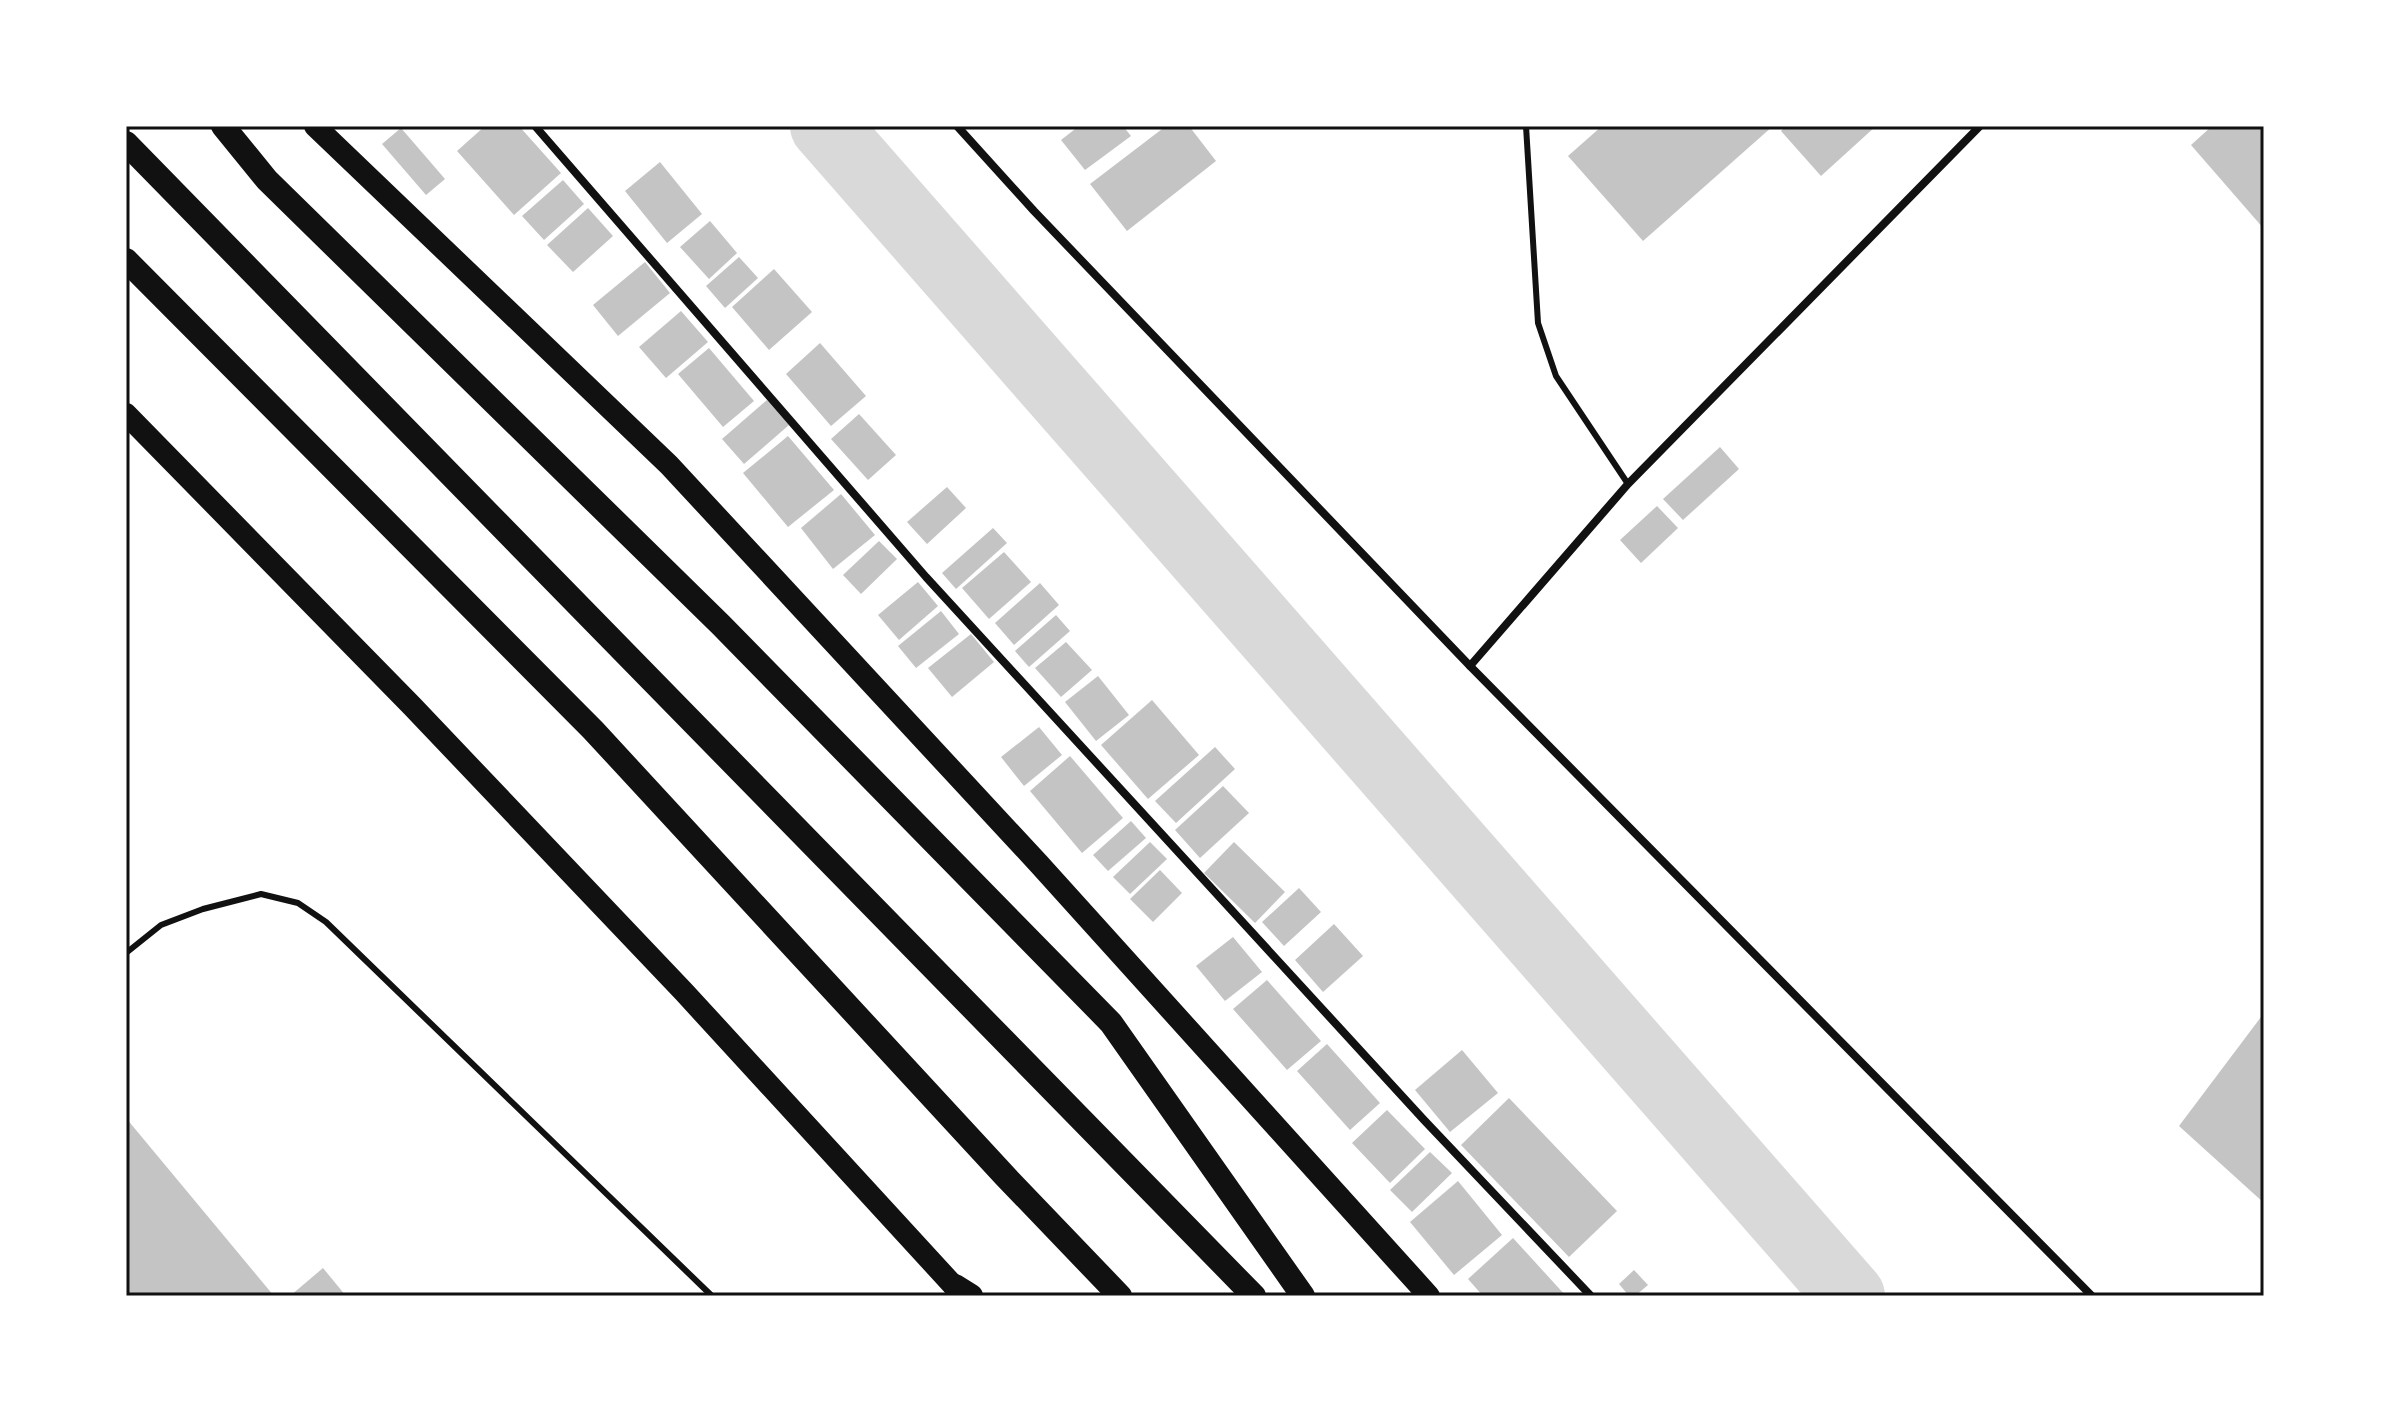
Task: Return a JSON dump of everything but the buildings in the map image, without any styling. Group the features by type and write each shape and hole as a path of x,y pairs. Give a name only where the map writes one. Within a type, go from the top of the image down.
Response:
{"highway":[{"path":"223,126 267,180 721,625 1111,1023 1303,1296"},
{"path":"315,126 669,465 1039,864 1429,1296"},
{"path":"126,143 1254,1296"},
{"path":"126,260 593,730 1120,1296"},
{"path":"126,414 488,786 750,1062 963,1293"}],"street":[{"path":"535,126 926,577 1424,1120 1591,1296"},
{"path":"957,126 1470,666 2092,1296"},
{"path":"1470,666 1628,484 1980,126"}],"lane":[{"path":"1526,126 1538,323 1556,376 1628,484"},
{"path":"126,953 161,925 203,909 261,894 298,903 326,922 712,1296"}],"waterway":[{"path":"825,126 1850,1296"}]}
